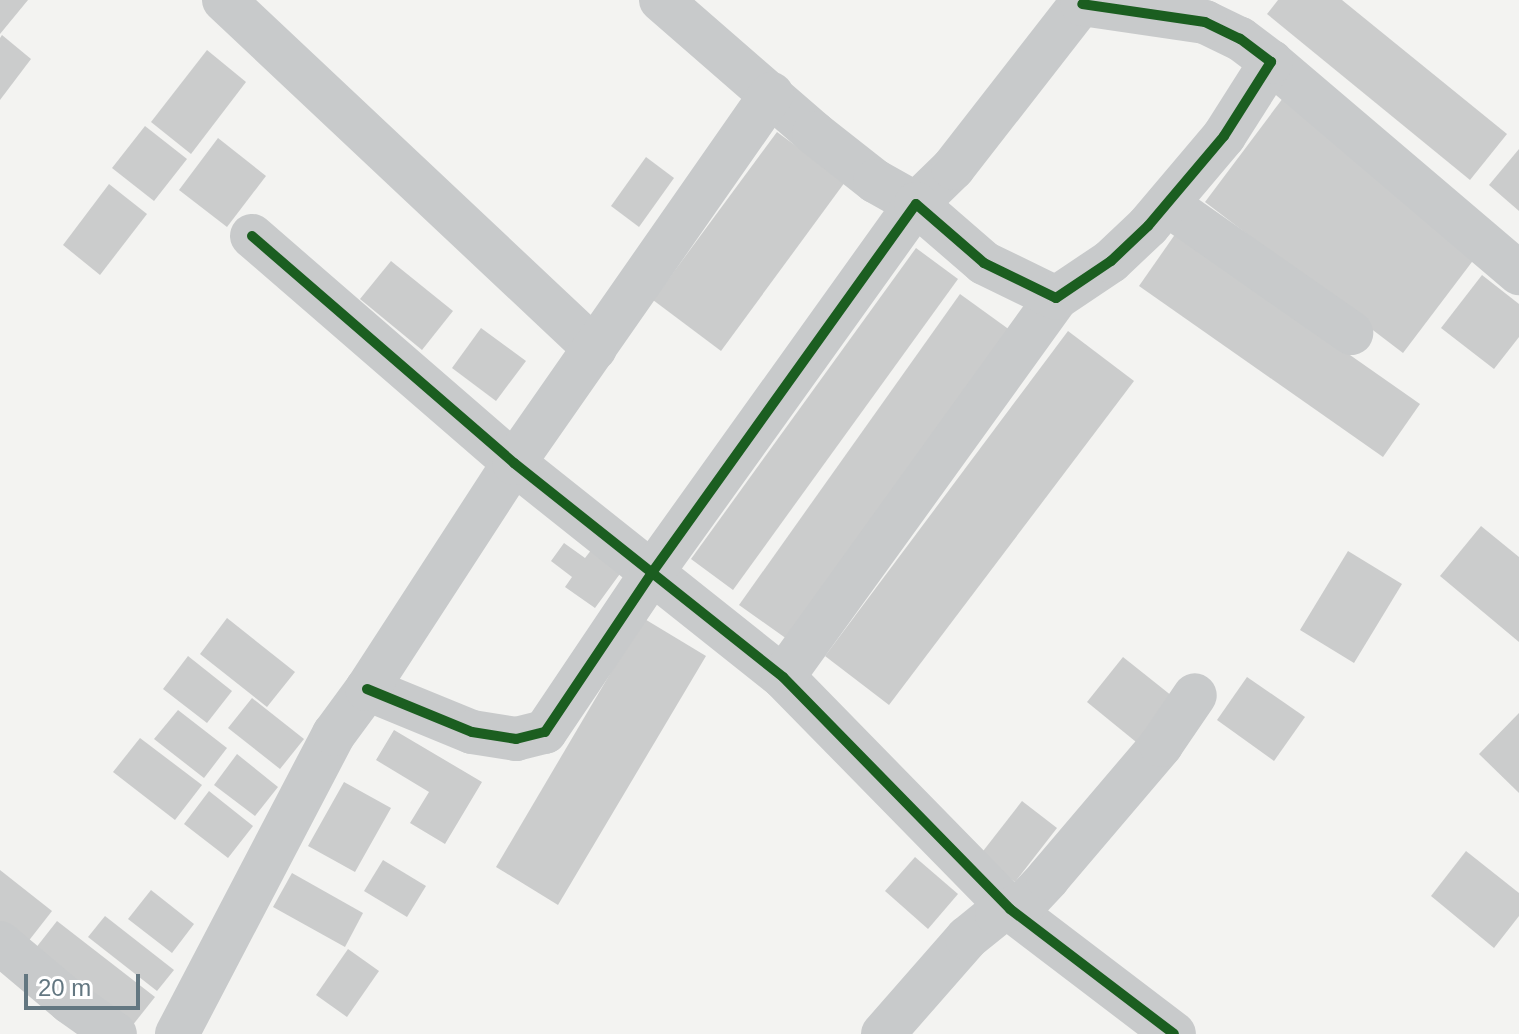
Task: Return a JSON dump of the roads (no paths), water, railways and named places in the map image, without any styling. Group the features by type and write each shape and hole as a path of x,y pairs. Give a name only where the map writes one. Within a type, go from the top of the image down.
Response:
{"street":[{"path":"224,0 595,349"},
{"path":"661,0 875,181 916,204 984,263 1056,298"},
{"path":"367,689 472,732 516,739 545,732 651,574 916,204 953,168 1083,2 1205,22 1240,39 1519,273"},
{"path":"783,677 1056,298 1111,261 1167,204 1224,136 1271,62"},
{"path":"177,1034 334,734 367,689 514,463 771,94"},
{"path":"1167,204 1351,333"},
{"path":"252,236 514,463 783,677 1010,909 1174,1034"},
{"path":"883,1034 967,938 997,914 1025,903 1161,745 1195,695"},
{"path":"0,943 70,1002 115,1034"}]}
